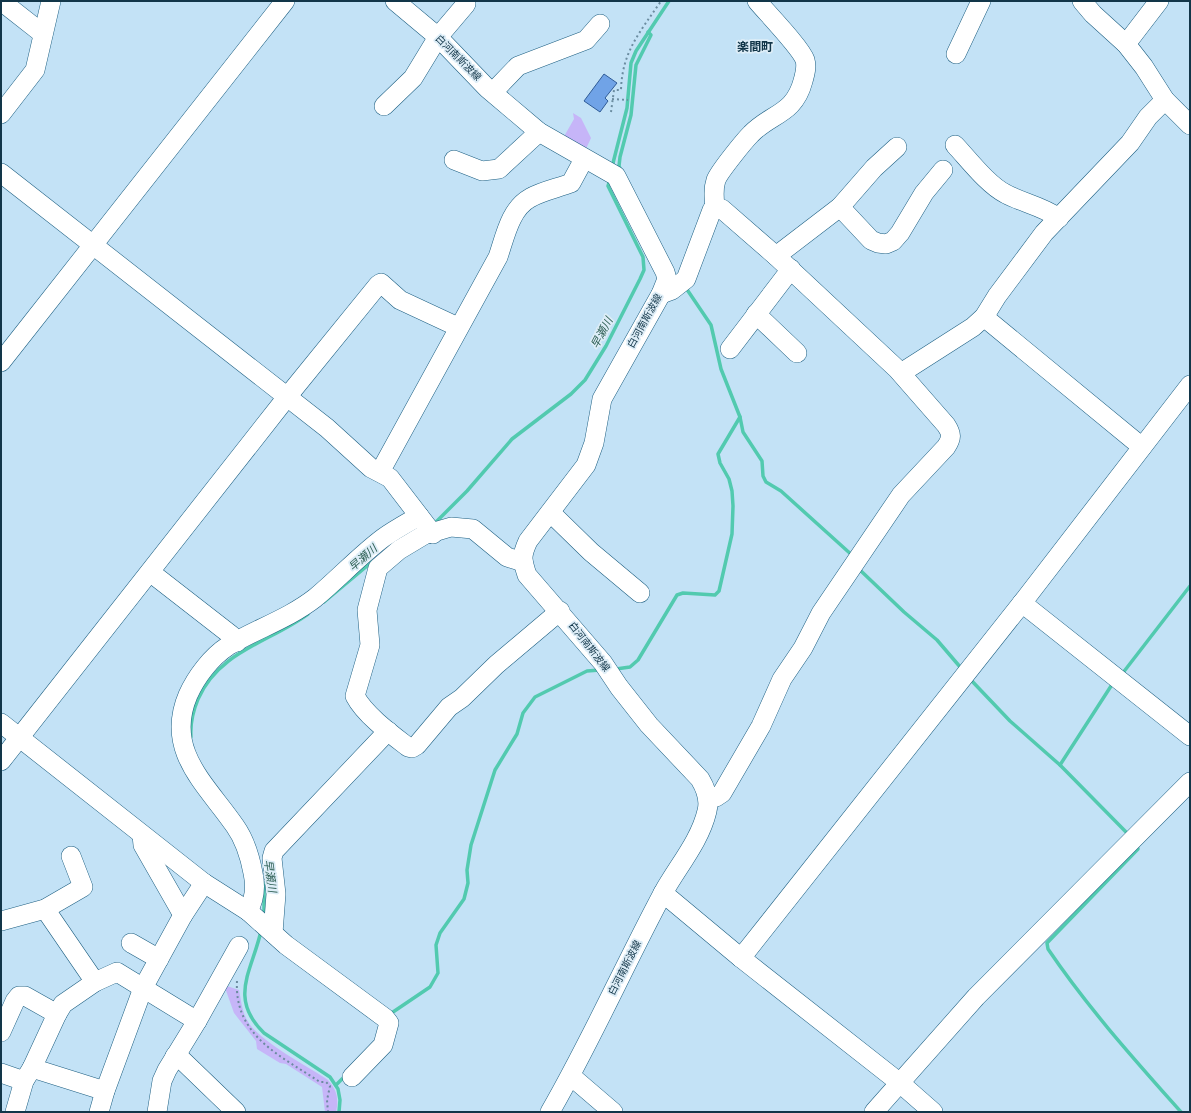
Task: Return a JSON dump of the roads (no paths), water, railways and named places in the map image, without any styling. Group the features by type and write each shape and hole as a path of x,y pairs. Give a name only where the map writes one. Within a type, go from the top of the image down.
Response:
{"street":[{"path":"1,1 43,34"},
{"path":"1,114 34,70 51,1"},
{"path":"1,362 285,1"},
{"name":"白河南斯波線","path":"395,1 438,37 493,92 540,132 584,159 609,171 665,272 667,279 661,294 602,399 594,443 586,465 551,513 528,541 522,553 523,562 528,575 603,663 619,688 649,725 700,779 706,789 708,809 701,829 663,893 571,1076 550,1112"},
{"path":"661,294 672,290 686,279 712,210 715,207 714,195 716,179 751,134 778,116 793,102 798,95 805,76 806,68 802,55 757,1"},
{"path":"956,54 980,1"},
{"path":"1082,1 1098,19 1126,44 1144,67 1165,100 1189,121"},
{"path":"1126,44 1159,1"},
{"path":"384,106 413,78 438,37 466,4"},
{"path":"493,92 518,66 586,40 600,24"},
{"path":"901,373 973,327 984,318 997,296 1044,233 1130,143 1148,117 1165,100"},
{"path":"454,160 482,171 499,169 540,132"},
{"path":"955,145 997,188 1006,194 1032,203 1059,218"},
{"path":"776,256 840,207 874,168 897,147"},
{"path":"380,472 458,327 498,257 508,225 521,205 530,198 571,183 584,159"},
{"path":"840,207 871,240 878,244 886,244 893,241 900,233 924,193 943,170"},
{"path":"1,172 327,428 371,468 390,478 426,525 424,535 399,550 378,568 367,610 370,645 355,696 358,702 388,731 408,747 412,748 417,745 449,707 462,698 496,665 560,611"},
{"path":"708,799 716,797 722,793 760,726 782,679 803,648 821,613 901,495 951,439 951,432 946,425 901,373 776,256 722,209 715,207"},
{"path":"730,350 791,270"},
{"path":"1,761 287,397 381,283 400,300 458,327"},
{"path":"756,314 797,353"},
{"path":"984,318 1142,447"},
{"path":"741,958 1022,604 1142,447 1189,390"},
{"path":"551,513 591,552 640,593"},
{"path":"261,923 254,897 255,888 248,851 235,826 194,771 186,754 182,732 186,701 199,674 227,647 293,613 315,598 383,538 426,525 473,529 507,557 523,562"},
{"path":"150,572 231,635 236,642"},
{"path":"1022,604 1190,736"},
{"path":"1,722 204,883 261,923 386,1018 388,1023 383,1045 352,1077"},
{"path":"261,923 276,894 272,858 274,851 388,731"},
{"path":"874,1112 976,997 1190,782"},
{"path":"142,835 143,845 183,915"},
{"path":"1,921 44,910 83,887 71,856"},
{"path":"99,1112 105,1091 143,988 183,915 204,883"},
{"path":"663,893 741,958 900,1083 933,1112"},
{"path":"44,910 95,982"},
{"path":"131,943 159,959"},
{"path":"157,1112 162,1081 239,946"},
{"path":"15,1112 28,1074 57,1014 67,1001 95,982 117,972 197,1021"},
{"path":"1,1032 15,1001 20,996 25,996 57,1014"},
{"path":"176,1056 182,1059 236,1112"},
{"path":"1,1073 28,1074 105,1091"},
{"path":"571,1076 613,1112"}],"waterway":[{"name":"早瀬川","path":"612,167 627,108 631,63 636,51 669,1"},
{"path":"621,171 619,166 620,157 631,115 636,65 651,35 648,32"},
{"name":"早瀬川","path":"434,524 467,491 512,439 571,394 585,380 606,346 644,270 643,257 608,186 610,179"},
{"path":"616,669 630,667 638,660 677,595 683,593 715,595 719,591 732,534 732,491 729,479 720,463 718,454 740,417 721,369 711,325 686,288"},
{"path":"740,417 743,432 762,461 763,476 766,482 781,491 853,556"},
{"name":"早瀬川","path":"324,602 373,561"},
{"path":"861,571 904,612 937,640 961,668"},
{"path":"1122,674 1190,586"},
{"name":"早瀬川","path":"191,737 192,718 198,699 207,683 219,669 232,658 308,614"},
{"path":"393,1012 430,987 438,973 436,945 440,933 464,899 468,883 467,870 471,845 495,770 517,734 523,713 535,697 587,671 600,670"},
{"path":"970,679 1010,721 1060,765 1127,833"},
{"path":"1060,765 1113,683"},
{"path":"1136,844 1138,849 1047,943 1048,949 1095,1013 1181,1112"},
{"name":"早瀬川","path":"264,883 264,917"},
{"name":"早瀬川","path":"261,931 246,984 245,996 247,1008 253,1020 264,1033 330,1077 338,1089 340,1100 339,1112"},
{"path":"336,1085 345,1076"}],"district":[{"name":"楽間町","path":"755,47"}]}
